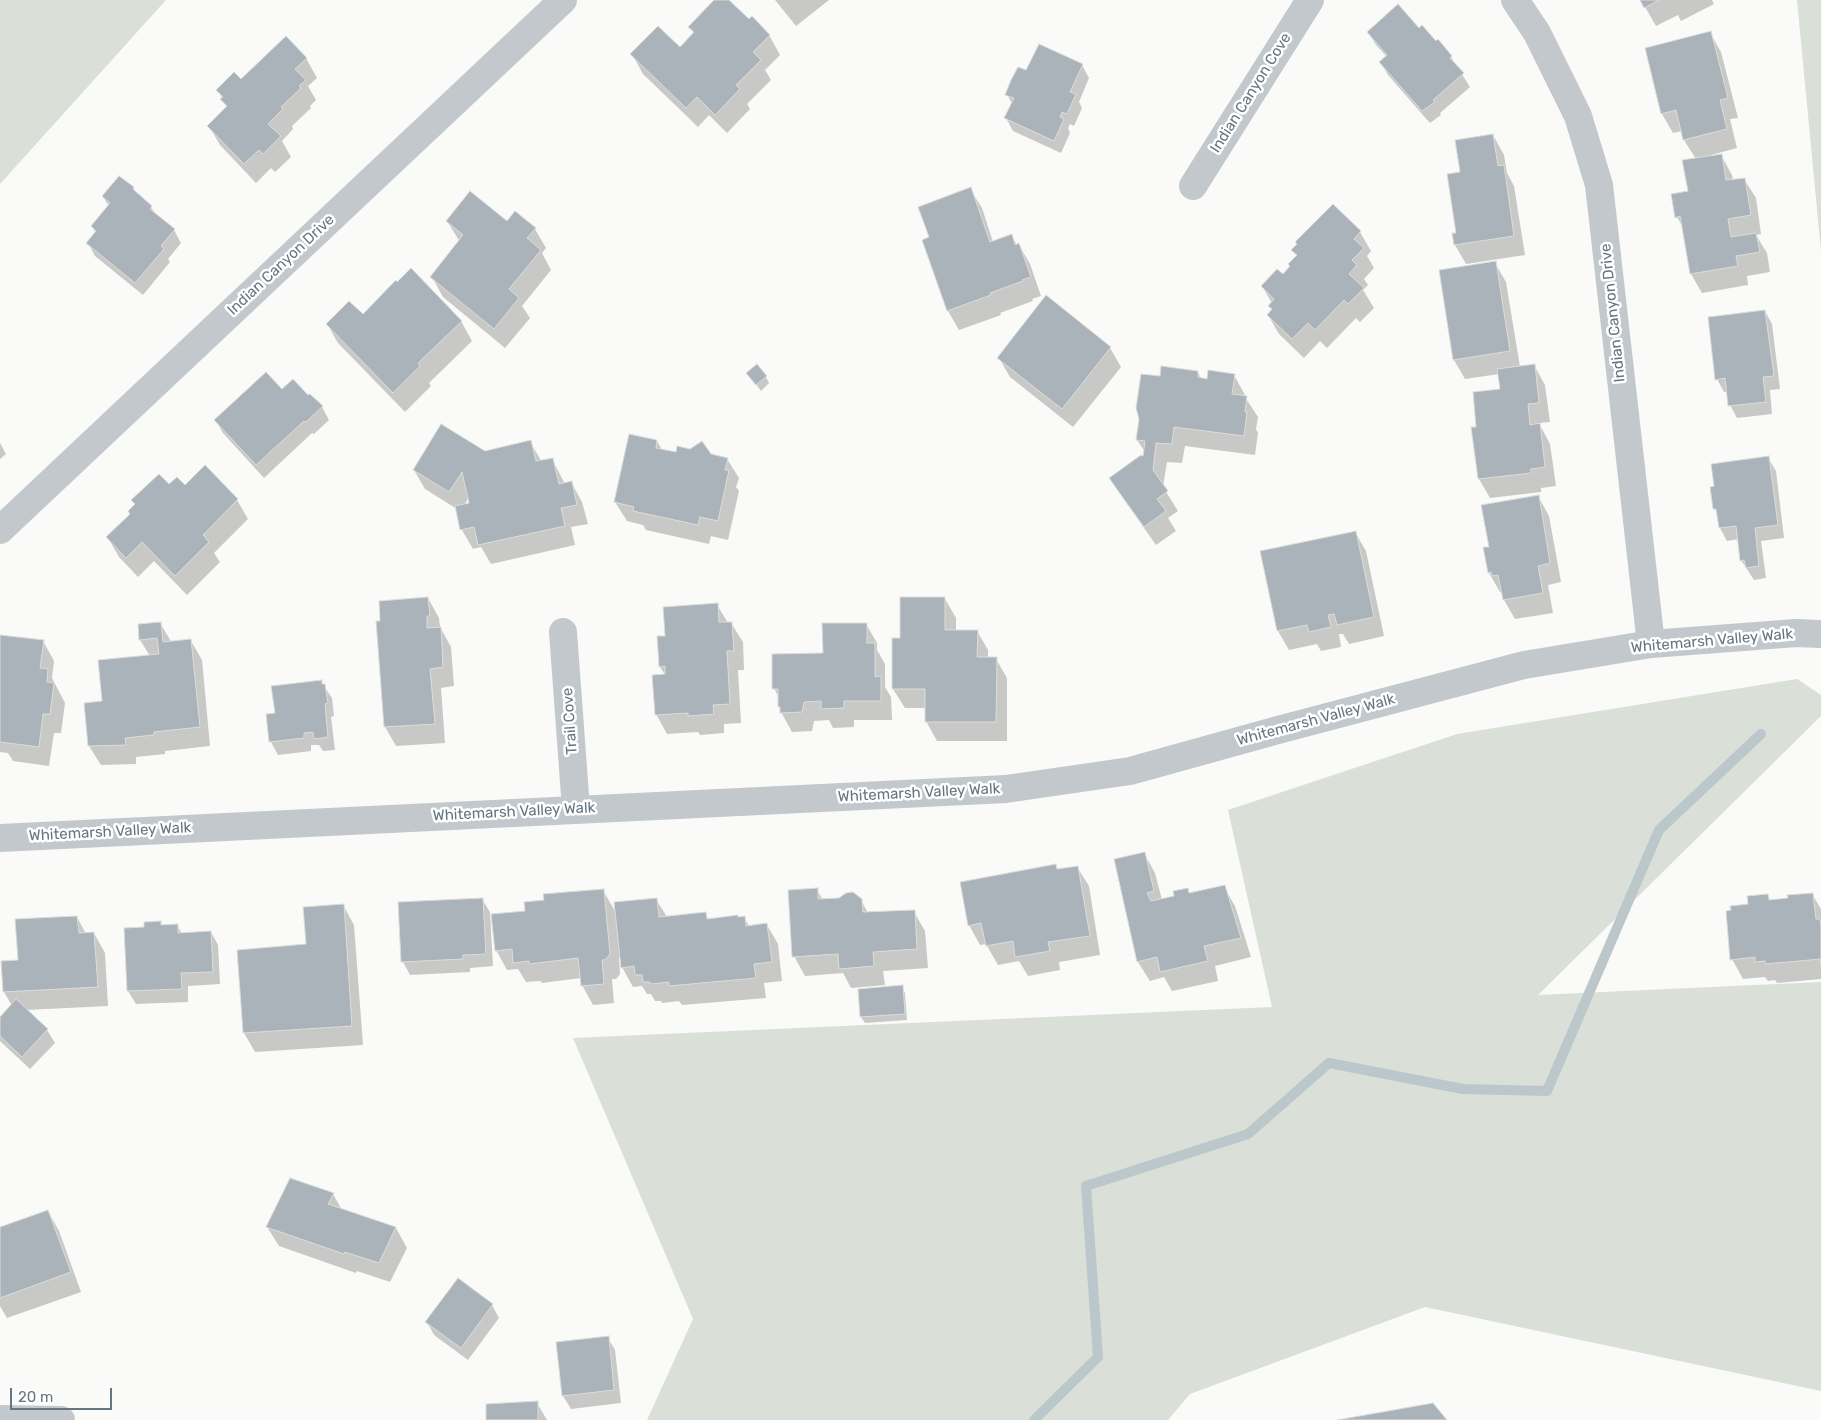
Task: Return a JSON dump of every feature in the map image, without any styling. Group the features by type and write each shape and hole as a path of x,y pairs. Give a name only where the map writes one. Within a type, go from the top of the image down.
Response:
{"street":[{"name":"Indian Canyon Drive","path":"0,530 563,0"},
{"name":"Indian Canyon Cove","path":"1193,186 1310,0"},
{"name":"Indian Canyon Drive","path":"1515,0 1537,33 1578,116 1599,184 1651,644"},
{"name":"Trail Cove","path":"563,632 576,809"},
{"name":"Whitemarsh Valley Walk","path":"0,838 1006,789 1130,771 1278,730 1524,666 1651,644 1796,633 1821,634"},
{"path":"0,1418 61,1420"}],"shaded area":[{"path":"0,0 166,0 0,184"},
{"path":"1797,0 1821,0 1821,251"},
{"path":"1797,679 1821,695 1821,716 1538,995 1821,982 1821,1391 1425,1307 1190,1394 1168,1420 647,1420 693,1319 573,1038 1272,1007 1228,810 1457,734"}],"building":[{"path":"714,0 729,0 749,19 752,16 770,35 753,52 761,60 736,85 740,89 715,115 697,97 686,108 630,54 658,26 680,47 694,32 688,27"},
{"path":"1640,0 1659,0 1644,8"},
{"path":"1398,4 1419,28 1422,25 1436,41 1438,39 1452,56 1450,58 1464,73 1433,100 1435,102 1422,111 1379,62 1387,55 1367,32"},
{"path":"1711,31 1728,98 1720,100 1727,129 1683,140 1676,110 1661,114 1645,48"},
{"path":"286,36 307,58 295,69 306,80 299,86 301,88 281,107 283,109 268,124 281,136 263,154 259,150 244,164 207,126 227,106 220,99 223,97 216,90 234,72 241,79"},
{"path":"1039,44 1083,64 1070,92 1076,94 1067,114 1062,112 1060,117 1064,119 1054,141 1004,118 1014,98 1005,95 1011,80 1018,67 1026,70"},
{"path":"1493,134 1498,166 1504,165 1514,236 1454,245 1452,233 1456,233 1447,174 1460,172 1455,140"},
{"path":"1722,154 1726,180 1745,178 1751,215 1728,219 1731,237 1756,233 1760,252 1736,256 1738,266 1690,274 1680,216 1675,218 1671,194 1688,191 1682,160"},
{"path":"119,176 134,187 133,189 152,206 150,209 175,229 161,246 164,249 135,283 86,243 96,231 91,226 110,203 102,196"},
{"path":"971,187 990,242 1012,234 1015,245 1019,243 1031,277 990,293 991,295 947,311 922,240 929,237 918,207"},
{"path":"470,191 507,221 515,211 536,228 527,238 541,250 509,289 519,298 494,329 430,277 463,235 446,221"},
{"path":"1333,204 1361,231 1354,239 1364,248 1352,260 1357,265 1349,274 1364,288 1348,304 1344,300 1315,330 1308,323 1292,339 1267,315 1272,309 1268,306 1274,299 1261,286 1277,269 1283,274 1290,266 1288,264 1297,255 1291,250 1297,244 1295,242"},
{"path":"1496,261 1510,351 1453,360 1439,270"},
{"path":"411,268 462,321 418,363 420,366 393,393 326,324 349,301 363,314 396,280 397,282"},
{"path":"1046,295 1111,347 1062,409 997,358"},
{"path":"1765,310 1774,376 1763,377 1766,402 1728,406 1725,378 1715,380 1708,317"},
{"path":"757,364 767,376 756,385 746,373"},
{"path":"1535,364 1539,403 1528,404 1530,425 1540,423 1545,467 1531,469 1531,473 1478,479 1471,427 1476,427 1473,392 1500,389 1497,369"},
{"path":"1161,366 1198,371 1198,377 1207,379 1208,370 1235,374 1232,394 1247,396 1245,412 1247,412 1244,436 1174,427 1172,444 1156,443 1153,470 1168,491 1157,499 1166,511 1144,527 1109,478 1141,455 1143,456 1145,441 1136,440 1139,419 1136,408 1141,374 1160,376"},
{"path":"266,372 282,389 293,379 308,395 310,394 323,406 256,465 214,420"},
{"path":"441,424 485,451 531,440 536,461 553,458 559,484 572,481 577,505 561,508 565,526 478,545 474,527 460,530 455,506 469,503 462,472 449,492 413,470"},
{"path":"629,434 657,440 656,448 676,452 677,446 690,449 702,441 711,454 728,458 725,470 729,470 718,521 700,517 698,525 633,511 634,507 614,502"},
{"path":"1769,456 1778,525 1755,528 1759,566 1746,568 1744,560 1740,561 1736,526 1719,528 1716,509 1713,509 1710,487 1714,486 1711,464"},
{"path":"205,465 238,499 203,535 209,542 175,576 142,542 126,558 106,537 130,514 128,511 135,504 131,500 159,474 169,484 177,477 185,485"},
{"path":"1539,495 1550,563 1538,566 1543,593 1503,600 1498,575 1492,576 1491,572 1488,573 1483,547 1489,547 1481,505"},
{"path":"1356,531 1374,617 1337,625 1334,614 1328,615 1331,627 1309,632 1307,625 1277,631 1260,551"},
{"path":"428,597 430,616 427,616 427,628 441,627 443,667 430,669 435,724 384,727 376,621 380,621 379,601"},
{"path":"900,597 945,597 945,630 978,630 977,657 997,657 996,722 925,722 925,689 892,689 892,638 900,638"},
{"path":"718,603 719,622 732,622 734,651 727,651 730,704 713,705 714,714 688,716 688,713 655,715 652,675 665,674 665,666 659,667 657,636 665,636 663,607"},
{"path":"161,622 163,642 191,639 200,727 154,732 154,735 125,738 126,745 88,746 84,703 102,701 98,660 159,654 157,638 139,640 138,624"},
{"path":"822,623 867,623 867,643 875,643 875,677 881,676 881,701 844,701 844,708 821,709 821,701 804,702 802,712 780,713 778,689 772,689 772,654 823,653"},
{"path":"0,635 44,640 40,668 48,669 47,682 54,683 50,714 43,714 39,747 0,742"},
{"path":"322,680 322,684 325,684 328,703 325,704 328,737 314,739 313,732 304,733 304,738 269,742 266,714 275,713 271,686"},
{"path":"1145,852 1154,891 1147,893 1151,901 1174,896 1173,891 1188,888 1189,893 1225,885 1241,938 1204,946 1208,961 1160,972 1157,957 1137,962 1114,859"},
{"path":"1056,864 1057,869 1078,866 1090,936 1048,942 1050,951 1015,957 1013,941 986,946 981,923 968,926 960,882"},
{"path":"818,888 818,899 839,898 846,893 853,892 862,899 863,912 915,910 917,949 873,952 874,966 839,969 838,954 792,957 788,890"},
{"path":"604,889 610,954 605,960 602,960 604,984 581,986 578,958 529,964 529,961 513,963 512,949 495,951 491,914 525,911 524,902 544,900 543,894"},
{"path":"1813,893 1816,919 1820,919 1821,926 1821,959 1765,964 1765,961 1755,962 1755,957 1730,960 1726,911 1731,910 1730,906 1748,904 1747,896 1768,894 1769,900 1788,898 1787,895"},
{"path":"483,898 486,954 463,955 463,959 401,962 398,902"},
{"path":"657,898 659,917 706,912 707,919 738,915 738,917 745,916 746,926 767,923 772,962 754,964 756,978 669,986 669,982 650,984 650,982 643,982 642,975 635,975 634,966 621,968 614,902"},
{"path":"344,904 352,1026 243,1033 237,950 306,944 303,907"},
{"path":"77,916 79,933 94,932 98,987 3,992 1,961 18,960 15,919"},
{"path":"161,921 161,925 178,924 178,933 211,931 213,972 181,973 182,989 127,991 124,928 144,927 144,922"},
{"path":"903,985 905,1014 860,1017 858,989"},
{"path":"16,999 48,1029 22,1057 0,1036 0,1017"},
{"path":"290,1178 334,1193 328,1204 396,1227 379,1263 345,1252 344,1254 266,1227"},
{"path":"48,1210 71,1272 0,1298 0,1227"},
{"path":"458,1278 493,1304 461,1348 425,1322"},
{"path":"609,1336 614,1390 562,1396 556,1342"},
{"path":"538,1401 538,1420 486,1420 486,1404"},
{"path":"1433,1403 1447,1420 1337,1420"}],"waterway":[{"path":"1034,1420 1098,1357 1086,1186 1248,1134 1329,1063 1463,1089 1547,1091 1659,830 1761,734"}]}
